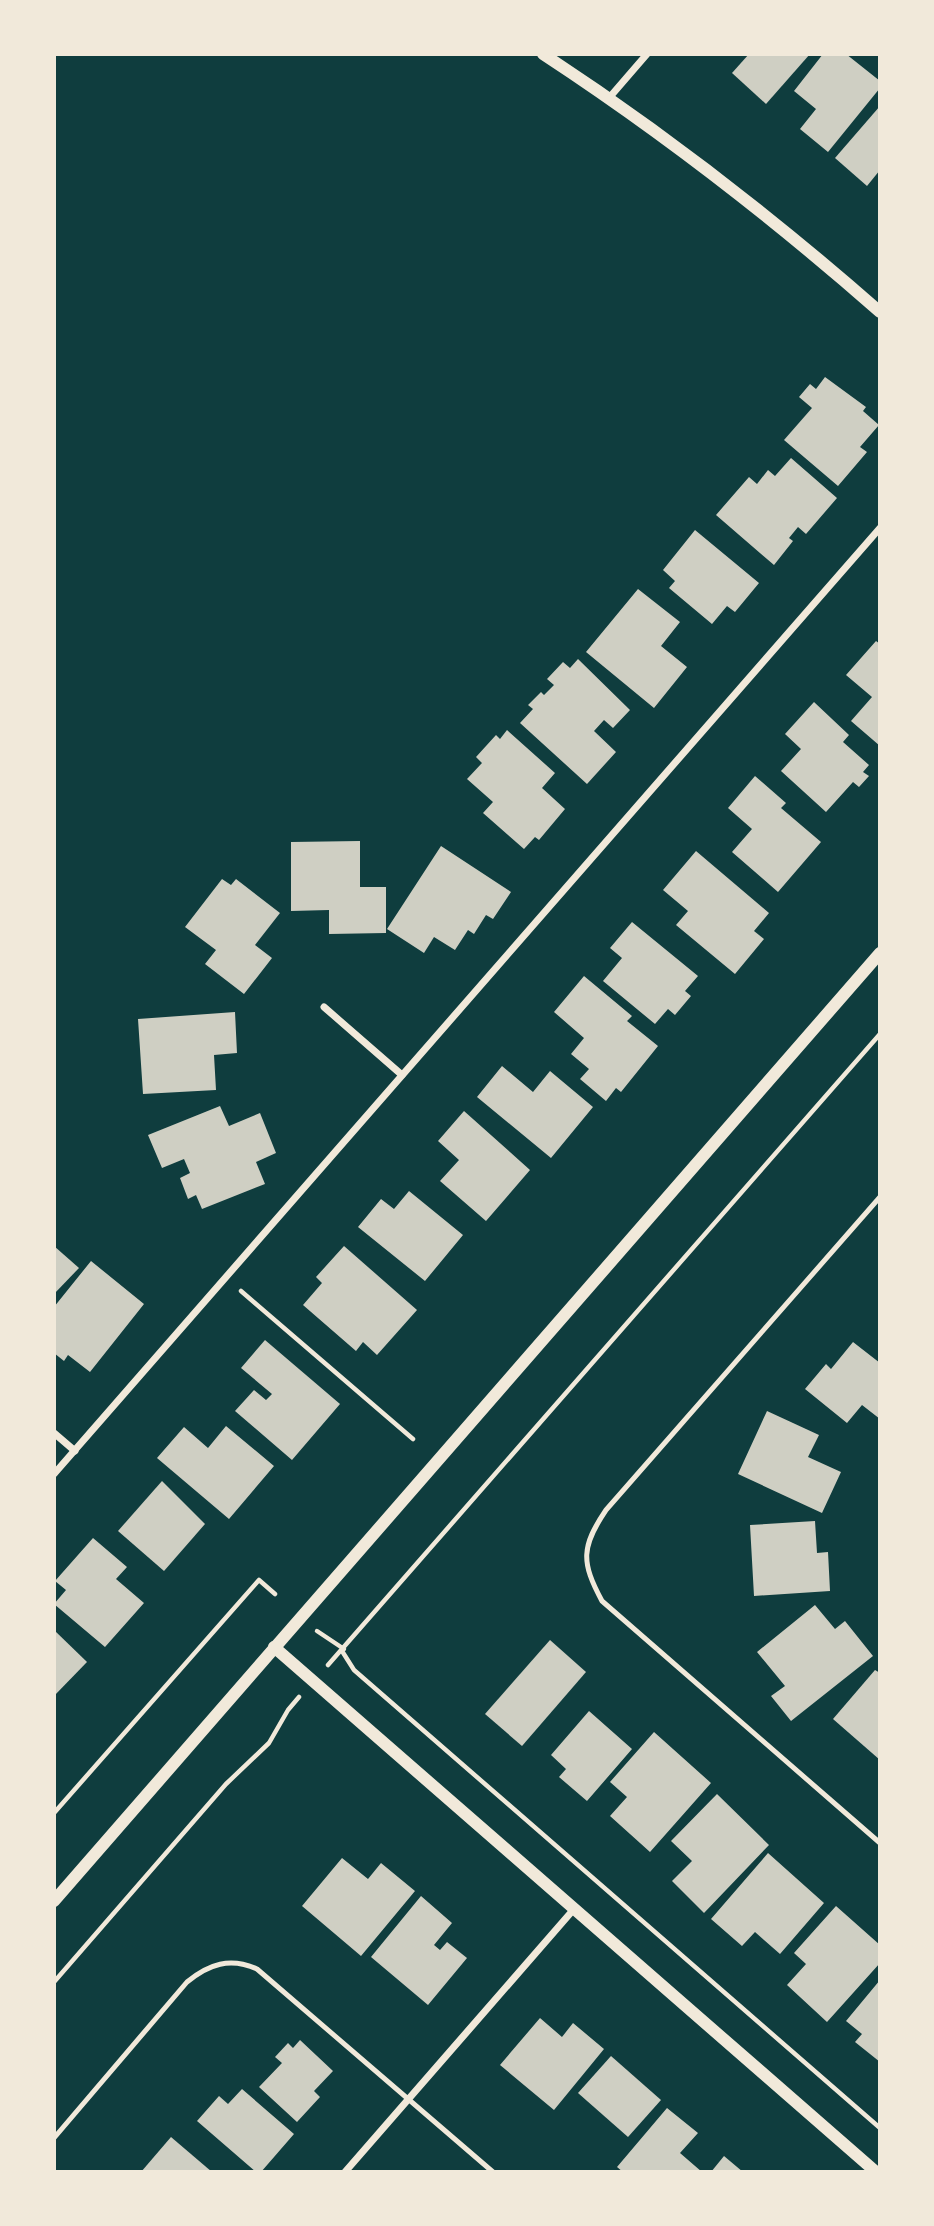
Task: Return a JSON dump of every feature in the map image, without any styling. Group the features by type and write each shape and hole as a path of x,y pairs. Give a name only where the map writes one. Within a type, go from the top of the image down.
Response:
{"street":[{"path":"543,54 609,97 755,206 880,312"},
{"path":"609,97 647,54"},
{"path":"54,1474 880,528"},
{"path":"54,1901 880,953"},
{"path":"324,1007 402,1075"},
{"path":"54,1433 75,1451"},
{"path":"274,1647 876,2172"},
{"path":"345,2172 574,1909"}],"lane":[{"path":"880,1197 606,1510 592,1531 585,1556 588,1575 602,1601 880,1843"},
{"path":"54,2138 187,1982 203,1969 238,1961 257,1969 493,2172"}],"path":[{"path":"334,1657 343,1650 880,1034"},
{"path":"226,1278 413,1439"},
{"path":"54,1813 259,1580 275,1594"},
{"path":"335,1642 343,1650 354,1670 880,2128"},
{"path":"54,1982 226,1784 269,1743 288,1710"}],"building":[{"path":"749,54 810,54 766,104 732,73"},
{"path":"823,54 846,54 880,81 880,88 828,152 800,129 816,109 794,91"},
{"path":"880,106 880,170 867,186 835,158"},
{"path":"825,377 866,407 863,411 879,425 860,447 867,452 838,486 784,440 812,408 799,397 810,384 816,389"},
{"path":"791,458 837,498 806,534 798,527 789,538 793,541 774,565 716,515 749,477 757,484 768,470 775,476"},
{"path":"695,530 759,583 735,612 727,606 712,624 669,588 675,581 663,570"},
{"path":"638,589 680,622 661,646 687,667 654,708 586,652"},
{"path":"876,641 880,644 880,746 851,721 872,697 846,675"},
{"path":"578,659 630,710 613,728 604,720 594,731 616,752 587,784 520,723 533,709 528,705 541,692 544,695 554,685 547,679 563,662 570,668"},
{"path":"814,702 849,735 843,742 869,765 863,772 869,776 859,787 853,782 826,812 781,771 801,749 785,734"},
{"path":"507,730 555,773 542,788 565,809 539,840 535,837 524,849 483,813 493,802 467,779 482,763 476,757 496,735 500,739"},
{"path":"755,776 786,803 781,808 821,842 778,892 732,852 752,829 728,808"},
{"path":"360,841 360,887 386,887 386,933 329,934 329,910 291,911 291,842"},
{"path":"441,846 511,892 493,919 486,915 474,934 468,930 455,950 434,937 424,953 387,929"},
{"path":"696,851 769,913 754,931 764,939 735,974 676,925 688,911 663,890"},
{"path":"222,879 231,885 236,879 280,913 255,945 272,958 244,994 205,964 216,950 185,927"},
{"path":"632,922 698,976 685,991 691,996 675,1015 668,1009 655,1024 603,981 622,958 610,948"},
{"path":"584,976 632,1016 627,1021 658,1046 621,1092 616,1088 606,1101 580,1079 589,1069 571,1054 584,1038 554,1012"},
{"path":"235,1012 237,1053 214,1055 216,1090 143,1094 138,1019"},
{"path":"502,1066 533,1092 550,1071 593,1107 551,1158 477,1097"},
{"path":"220,1106 229,1126 260,1113 276,1153 256,1162 265,1184 202,1209 196,1195 188,1199 180,1178 190,1173 184,1159 162,1168 148,1135"},
{"path":"464,1111 530,1170 486,1221 440,1181 459,1160 438,1141"},
{"path":"409,1191 463,1235 425,1281 358,1227 381,1199 394,1209"},
{"path":"54,1246 79,1268 54,1294"},
{"path":"344,1246 417,1310 377,1355 363,1342 356,1351 303,1305 322,1283 316,1277"},
{"path":"91,1261 144,1304 90,1372 68,1355 64,1361 54,1353 54,1307"},
{"path":"265,1340 340,1404 292,1460 235,1411 254,1390 266,1400 272,1394 241,1368"},
{"path":"853,1342 880,1363 880,1419 862,1405 847,1423 805,1389 826,1364 831,1369"},
{"path":"767,1411 819,1435 808,1457 841,1472 822,1513 738,1474"},
{"path":"226,1426 274,1466 229,1519 157,1458 184,1427 208,1448"},
{"path":"162,1481 205,1524 164,1571 118,1531"},
{"path":"815,1521 817,1553 828,1552 830,1591 754,1596 750,1525"},
{"path":"93,1538 127,1567 116,1579 144,1603 105,1647 54,1604 66,1590 55,1581"},
{"path":"815,1605 835,1629 845,1621 873,1656 791,1721 771,1696 785,1686 757,1652"},
{"path":"54,1630 87,1662 54,1696"},
{"path":"550,1640 586,1672 522,1746 485,1714"},
{"path":"875,1670 880,1673 880,1760 833,1719"},
{"path":"589,1711 632,1749 587,1801 559,1777 566,1769 551,1755"},
{"path":"654,1732 711,1783 650,1852 610,1816 627,1797 610,1782"},
{"path":"717,1794 769,1845 704,1913 672,1881 692,1861 671,1841"},
{"path":"768,1853 824,1903 780,1954 755,1932 742,1946 711,1919"},
{"path":"342,1858 368,1879 381,1863 415,1891 361,1956 302,1906"},
{"path":"421,1896 452,1923 434,1945 440,1950 447,1942 467,1958 428,2005 371,1957"},
{"path":"836,1906 880,1945 880,1963 827,2022 787,1985 806,1964 794,1953"},
{"path":"880,1980 880,2062 855,2042 862,2034 846,2021"},
{"path":"540,2018 562,2037 573,2023 604,2049 554,2110 500,2065"},
{"path":"300,2040 333,2071 314,2091 320,2097 297,2122 259,2087 282,2063 275,2057 288,2043 293,2048"},
{"path":"611,2056 661,2100 628,2137 578,2093"},
{"path":"242,2089 294,2134 261,2172 256,2172 197,2121 219,2096 228,2104"},
{"path":"667,2108 698,2133 680,2153 702,2172 623,2172 617,2167"},
{"path":"171,2137 212,2172 141,2172"},
{"path":"724,2156 743,2172 711,2172"}]}
